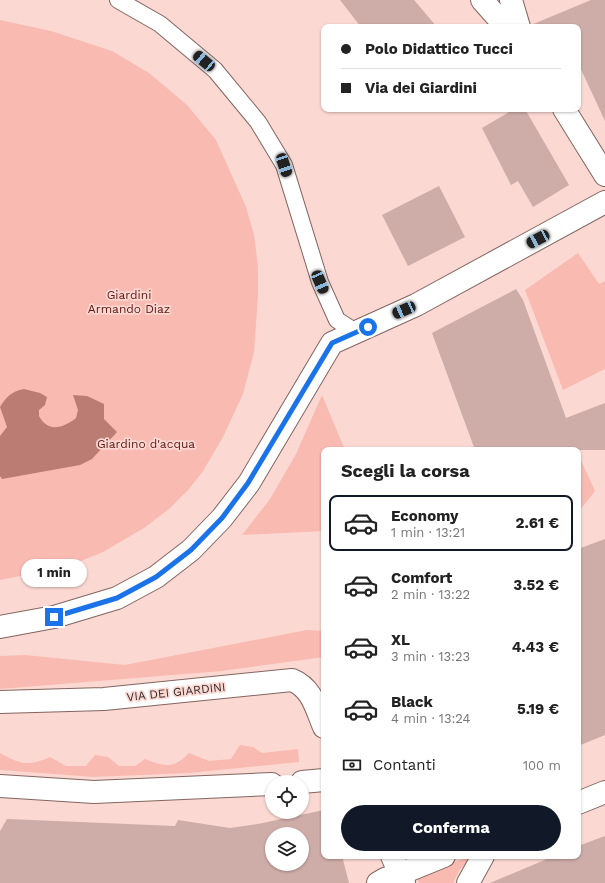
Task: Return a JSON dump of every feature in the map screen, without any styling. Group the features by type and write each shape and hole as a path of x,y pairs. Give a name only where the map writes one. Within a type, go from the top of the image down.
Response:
{"street":[{"path":"482,0 503,24"},
{"path":"511,0 519,24"},
{"path":"566,112 605,175"},
{"path":"0,627 54,617 117,598 156,577 191,550 222,518 248,483 332,343 416,304 605,202"},
{"name":"VIA DEI GIARDINI","path":"0,702 104,699 292,680 303,685 312,696 321,719"},
{"path":"309,781 321,780"},
{"path":"0,786 94,792 265,784"},
{"path":"581,802 605,792"},
{"path":"378,883 384,878 436,859"},
{"path":"468,883 481,859"}],"lane":[{"path":"118,0 160,24 215,70 258,122 284,165 320,282 337,320 356,332"}],"green space":[{"name":"Giardini Armando Diaz","path":"0,20 51,31 112,51 149,73 187,105 216,140 246,207 254,235 258,267 258,296 254,352 243,394 223,437 203,471 189,489 169,509 144,528 103,552 66,567 0,580"},
{"path":"578,253 599,284 605,281 605,369 563,390 525,290"},
{"path":"322,395 344,447 321,447 321,531 242,535 270,499 296,454"},
{"path":"581,461 595,491 581,509"},
{"path":"307,630 321,631 321,657 222,671 0,689 0,656 25,655 125,665"},
{"path":"240,745 253,747 262,753 298,749 299,762 190,773 94,777 0,770 0,753 13,760 24,763 36,762 50,757 66,766 86,766 95,755 108,757 119,766 135,766 145,759 158,764 168,765 178,762 189,753 209,761 231,759"},
{"path":"463,859 469,859 470,861 460,869 453,883 419,883 416,877"}],"shaded area":[{"path":"24,389 40,393 47,397 45,405 39,410 39,416 47,425 51,427 61,426 76,418 78,410 73,395 87,396 104,404 104,419 117,432 92,459 80,465 2,479 0,476 0,436 7,427 0,407 10,395 16,391"}],"building":[{"path":"340,0 414,0 434,24 359,24"},
{"path":"591,0 605,0 605,121 581,69 581,24 533,24"},
{"path":"509,112 527,112 569,185 533,207 518,181 511,185 482,128"},
{"path":"439,186 465,237 408,266 382,215"},
{"path":"516,289 523,300 566,418 605,403 605,450 581,450 581,447 474,447 432,333"},
{"path":"605,539 605,735 581,745 581,548"},
{"path":"321,811 321,859 343,859 349,883 0,883 0,831 7,819 175,826 178,820 230,828 282,819 309,819 309,813"},
{"path":"605,836 605,883 490,883 547,859 581,859 581,845"}],"route":[{"path":"54,617 117,598 156,577 191,550 222,518 248,483 332,343 368,327"}],"park label":[{"name":"Giardino d'acqua","path":"146,444"}]}
